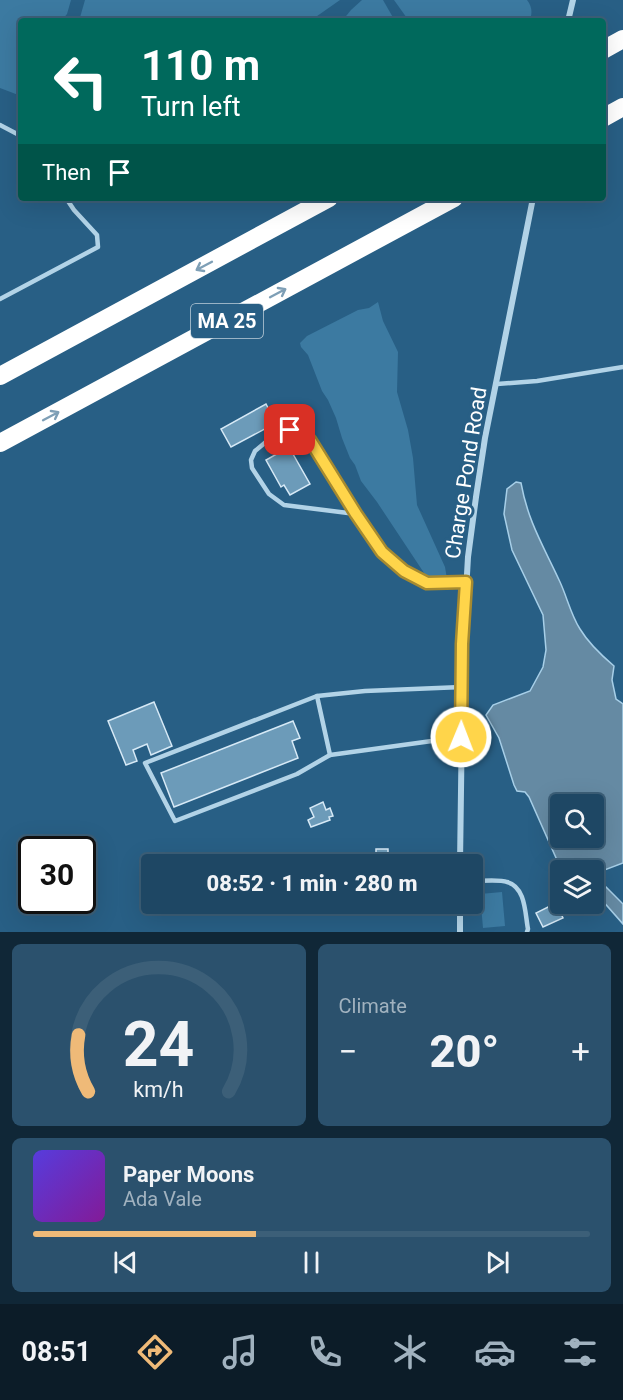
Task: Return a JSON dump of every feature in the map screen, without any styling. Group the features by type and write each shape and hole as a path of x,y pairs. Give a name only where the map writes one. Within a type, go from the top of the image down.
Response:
{"highway":[{"path":"606,48 623,39"},
{"path":"606,116 623,107"},
{"name":"MA 25","path":"0,376 323,201"},
{"name":"MA 25","path":"0,443 448,201"}],"street":[{"path":"569,18 573,0"},
{"name":"Charge Pond Road","path":"460,854 466,582 480,470 532,201"},
{"path":"460,914 460,932"}],"lane":[{"path":"0,125 18,134"},
{"path":"0,299 98,247 97,235 68,201"},
{"path":"497,384 537,381 623,367"},
{"path":"356,514 284,504 269,494 252,468 251,460 255,451 267,441 290,430 302,432 310,440 382,552 404,571 427,583 466,582"},
{"path":"461,737 330,754 297,774 175,821 145,764 317,696 365,691 462,687"},
{"path":"317,696 330,754"},
{"path":"483,881 507,882 517,888 521,895 527,932"}],"shaded area":[{"path":"0,0 71,0 64,18 18,18 18,95 0,88"},
{"path":"85,0 340,0 314,18 80,18"},
{"path":"362,0 383,0 393,18 344,18"},
{"path":"394,0 527,0 531,13 530,18 407,18"},
{"path":"378,302 383,321 398,352 397,392 413,458 417,505 445,567 447,579 444,584 434,588 361,481 336,418 322,391 308,355 300,343 307,336"},
{"path":"516,482 521,483 532,522 574,618 591,644 614,666 612,680 616,699 623,704 623,863 604,870 604,860 557,860 552,848 604,848 604,794 550,794 550,844 529,797 525,792 517,791 514,785 499,738 486,715 493,705 530,691 543,667 546,650 543,615 512,550 504,514 507,489"},
{"path":"604,885 623,904 623,924 604,902"},
{"path":"502,892 505,926 483,928 483,894"}],"building":[{"path":"266,404 276,423 231,447 221,429"},
{"path":"289,447 310,484 290,495 284,485 281,487 266,460"},
{"path":"154,702 172,746 151,755 147,744 133,750 137,761 126,765 108,721"},
{"path":"293,721 300,738 292,741 298,758 174,807 161,773"},
{"path":"323,802 326,810 330,808 333,816 329,817 330,820 311,827 308,820 314,817 310,808"},
{"path":"376,849 388,849 388,854 376,854"},
{"path":"550,906 550,914 561,914 563,918 543,927 536,913"}],"route":[{"path":"290,430 302,432 310,440 382,552 404,571 427,583 466,582 462,644 461,737"}]}
